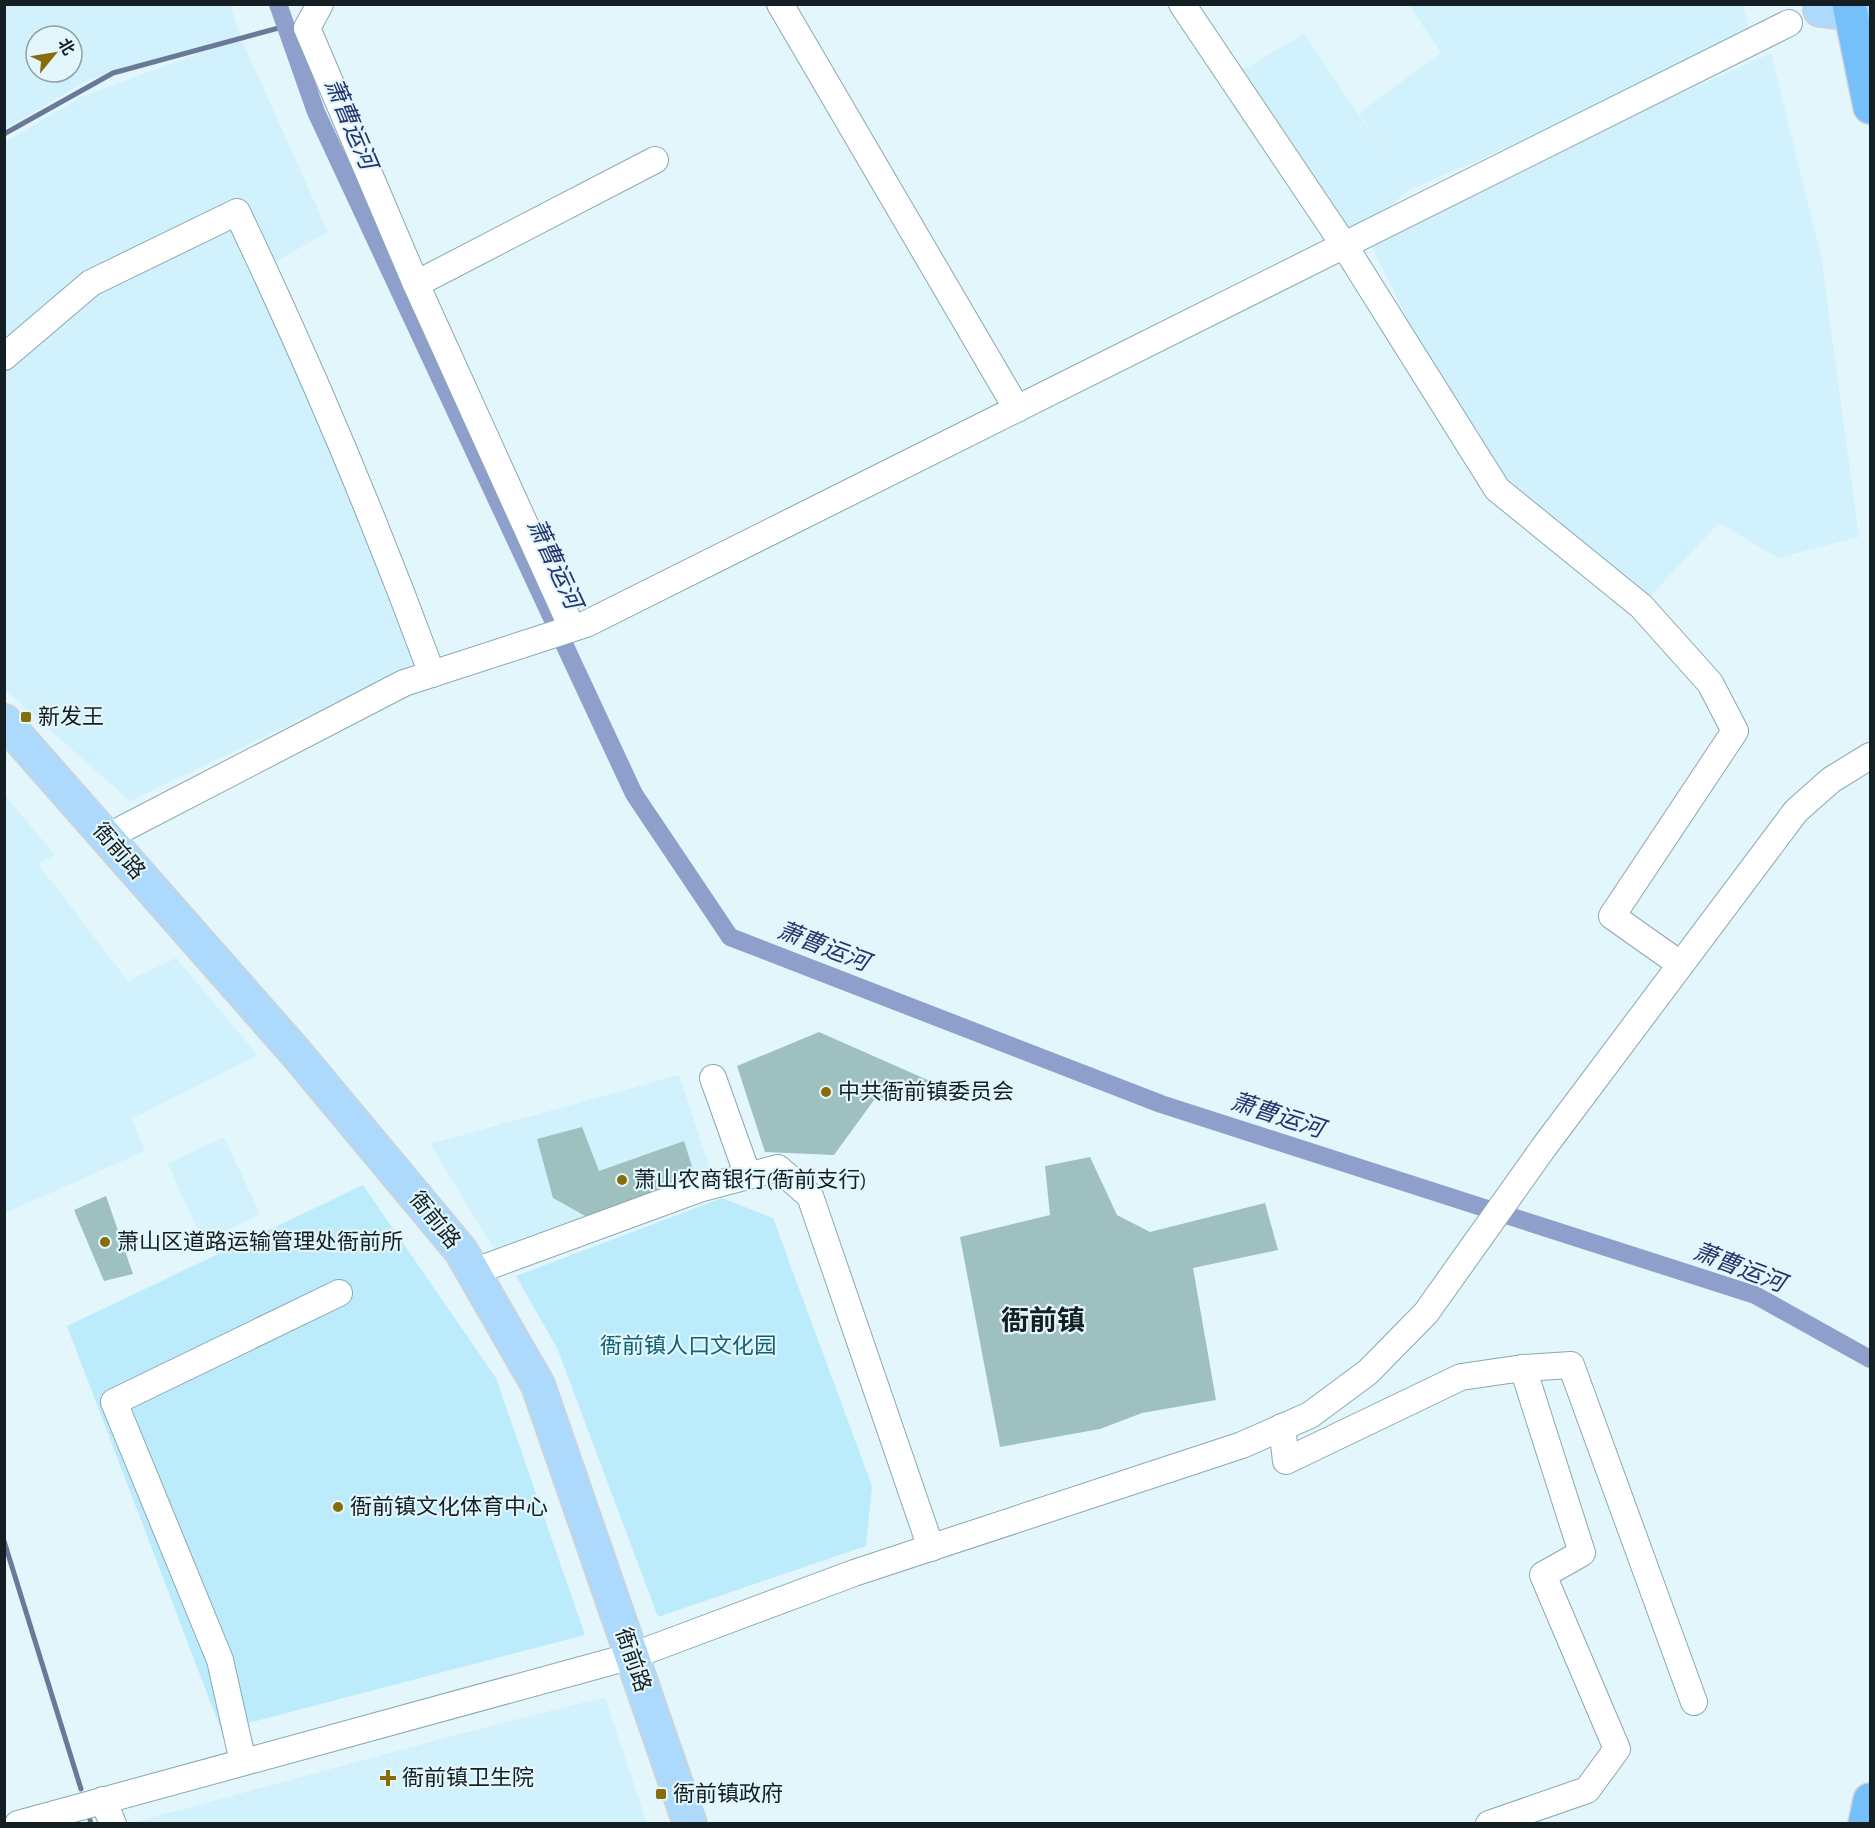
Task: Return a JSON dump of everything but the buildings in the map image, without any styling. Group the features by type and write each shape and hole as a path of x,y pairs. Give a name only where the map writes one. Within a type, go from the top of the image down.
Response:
{"highway":[{"path":"1843,9 1870,106"},
{"path":"1865,1824 1870,1800"}],"main road":[{"name":"衙前路","path":"4,721 296,1053 461,1251 538,1385 690,1824"}],"street":[{"path":"320,4 307,28 416,284 579,626"},
{"path":"780,4 1017,409"},
{"path":"1182,4 1344,245 1497,489 1641,606 1710,683 1735,731 1612,916 1680,964"},
{"path":"107,837 404,683 579,626 1344,245 1786,14 1843,9"},
{"path":"416,284 655,160"},
{"path":"4,357 92,283 237,212 296,336 379,530 432,674"},
{"path":"18,1824 108,1812 243,1762 632,1656 854,1573 1242,1445 1310,1415 1368,1372 1426,1313 1521,1179 1796,811 1831,780 1870,756"},
{"path":"713,1078 748,1176"},
{"path":"473,1272 699,1189 778,1168 810,1196 931,1548"},
{"path":"243,1762 220,1660 114,1402 339,1293"},
{"path":"1282,1427 1286,1461 1461,1377 1523,1368 1571,1365 1694,1702"},
{"path":"1489,1824 1587,1790 1617,1749 1543,1575 1582,1553 1523,1368"}],"shaded area":[{"path":"5,5 230,5 241,38 328,232 264,268 427,659 130,801 5,690 5,142 81,97 232,41 84,82 84,24 24,24 24,84 81,84 5,129"},
{"path":"1409,5 1743,5 1752,41 1409,190 1344,245 1231,77 1304,34 1385,154 1359,113 1441,53"},
{"path":"1771,53 1821,256 1859,537 1778,558 1719,523 1641,606 1539,523 1467,442 1366,234"},
{"path":"5,795 55,855 38,864 128,981 176,958 258,1055 132,1119 145,1151 5,1213"},
{"path":"679,1075 712,1175 494,1249 430,1144"},
{"path":"224,1137 260,1214 203,1242 168,1164"},
{"path":"605,1697 647,1823 132,1823 463,1733"}],"green space":[{"name":"衙前镇文化体育中心","path":"363,1185 496,1378 585,1635 221,1730 67,1326"},
{"name":"衙前镇人口文化园","path":"722,1198 773,1218 872,1486 866,1546 658,1617 558,1350 516,1276"}],"waterway":[{"name":"萧曹运河","path":"278,4 316,112 634,794 730,937 1161,1104 1755,1295 1870,1359"},
{"path":"4,134 113,73 286,26"},
{"path":"4,1541 81,1789"},
{"path":"90,1820 91,1824"}],"place":[{"name":"新发王","path":"26,717"},
{"name":"中共衙前镇委员会","path":"826,1092"},
{"name":"萧山农商银行(衙前支行)","path":"622,1180"},
{"name":"萧山区道路运输管理处衙前所","path":"105,1242"},
{"name":"衙前镇文化体育中心","path":"338,1507"},
{"name":"衙前镇卫生院","path":"388,1778"},
{"name":"衙前镇政府","path":"661,1794"}],"district":[{"name":"衙前镇","path":"1043,1322"}]}
